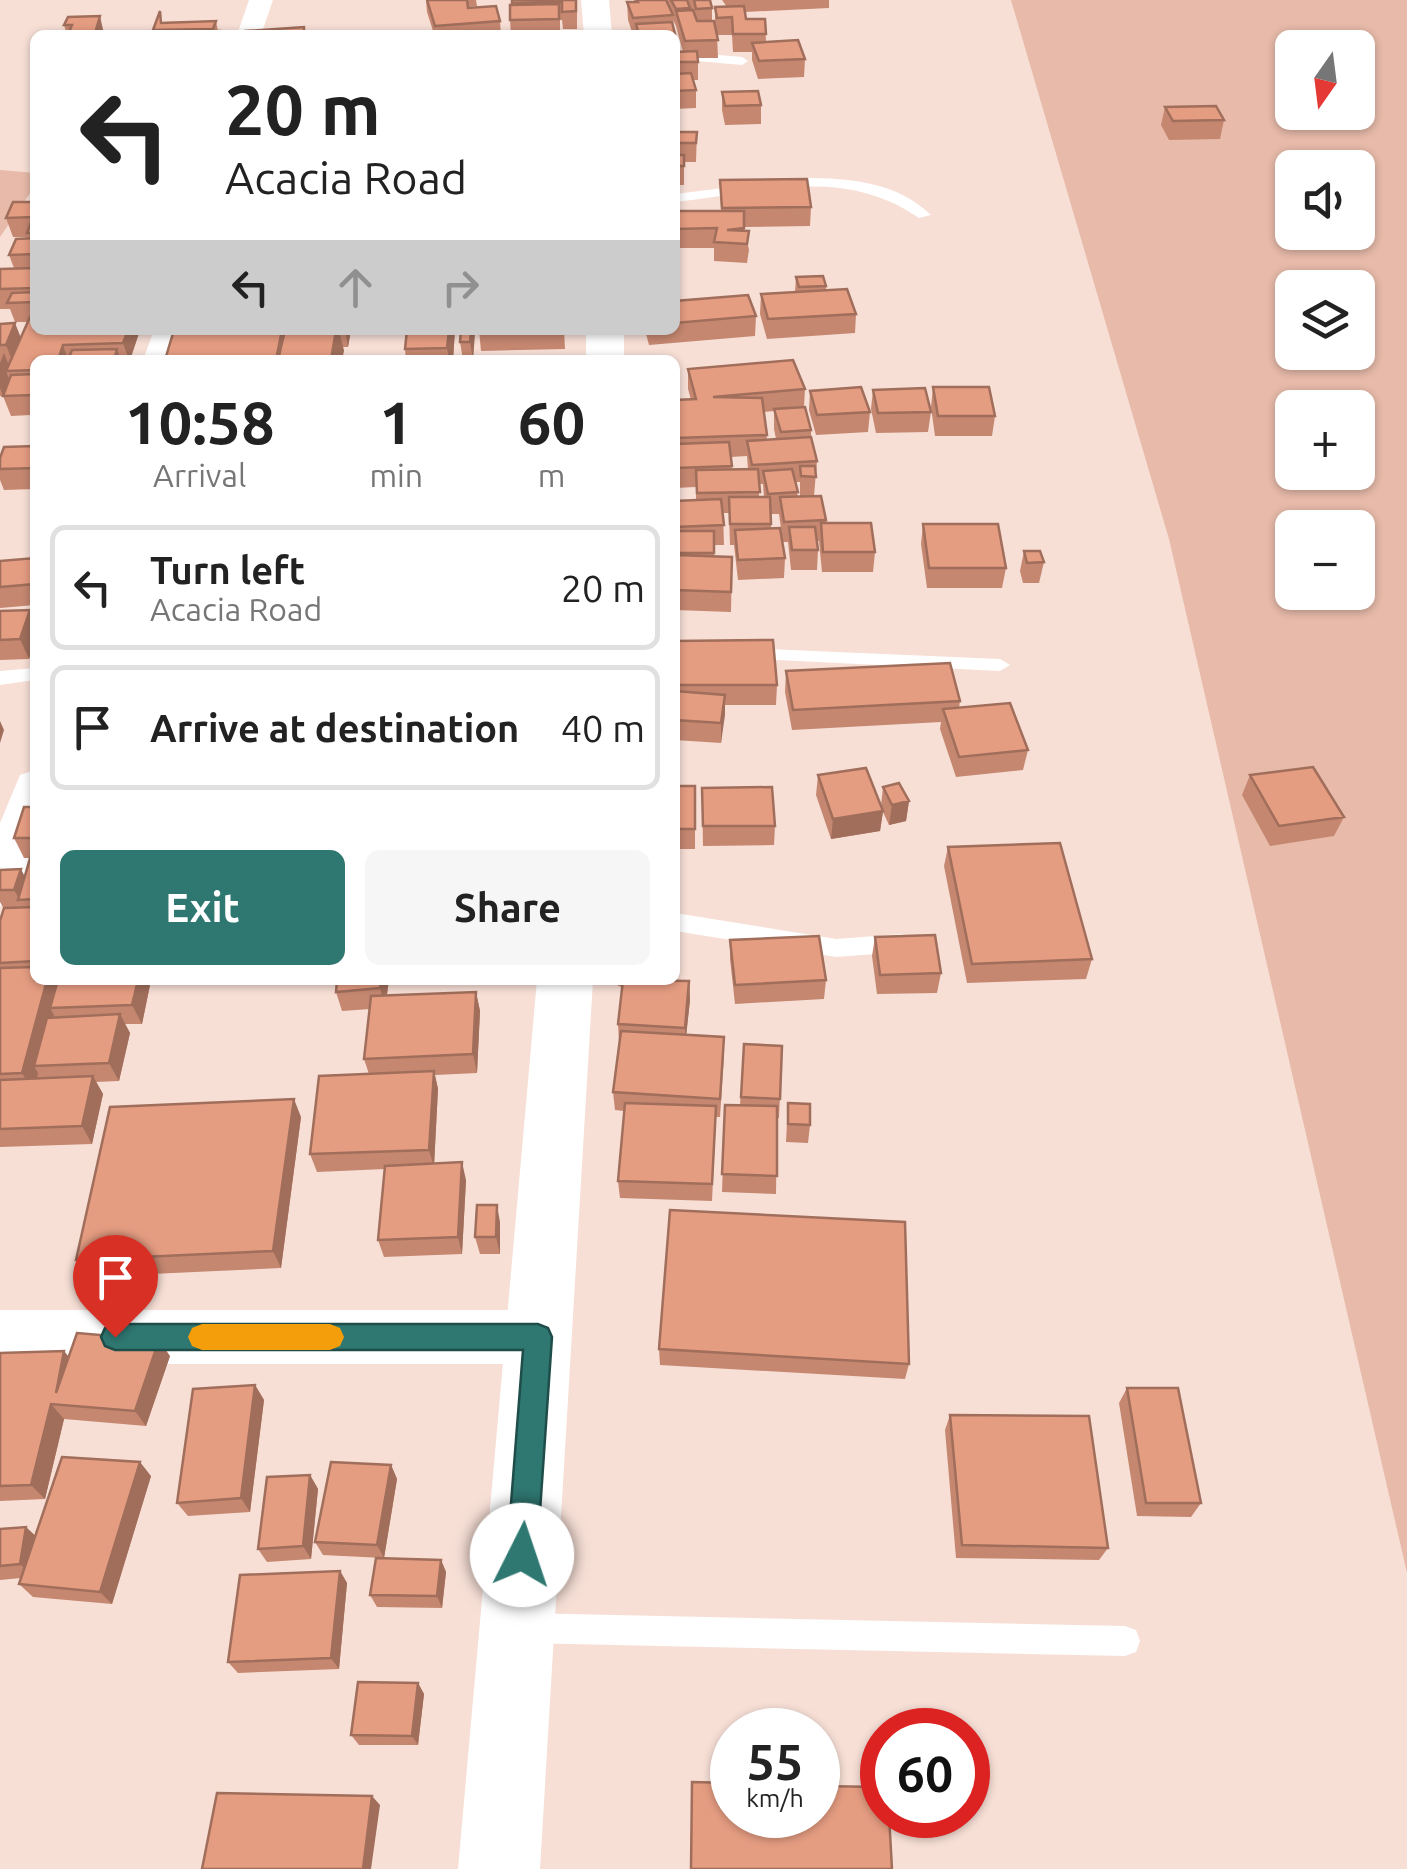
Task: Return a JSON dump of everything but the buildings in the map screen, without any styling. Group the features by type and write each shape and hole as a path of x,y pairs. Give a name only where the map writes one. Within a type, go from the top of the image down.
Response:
{"main road":[{"path":"596,0 598,30"},
{"path":"499,1869 565,985"}],"street":[{"path":"251,30 261,0"},
{"path":"0,888 30,801"},
{"path":"0,1337 538,1337"}],"lane":[{"path":"680,55 742,61"},
{"path":"680,197 778,185 846,184 881,187 902,195 924,215"},
{"path":"713,653 1000,665"},
{"path":"0,678 30,675"},
{"path":"680,923 836,948 930,941"},
{"path":"517,1628 1125,1642"}],"shaded area":[{"path":"1011,0 1407,0 1407,1573 1169,539"},
{"path":"0,170 30,173 30,193 0,237"}],"slow traffic":[{"path":"202,1337 330,1337"}],"route":[{"path":"115,1337 538,1337 522,1555"}]}
